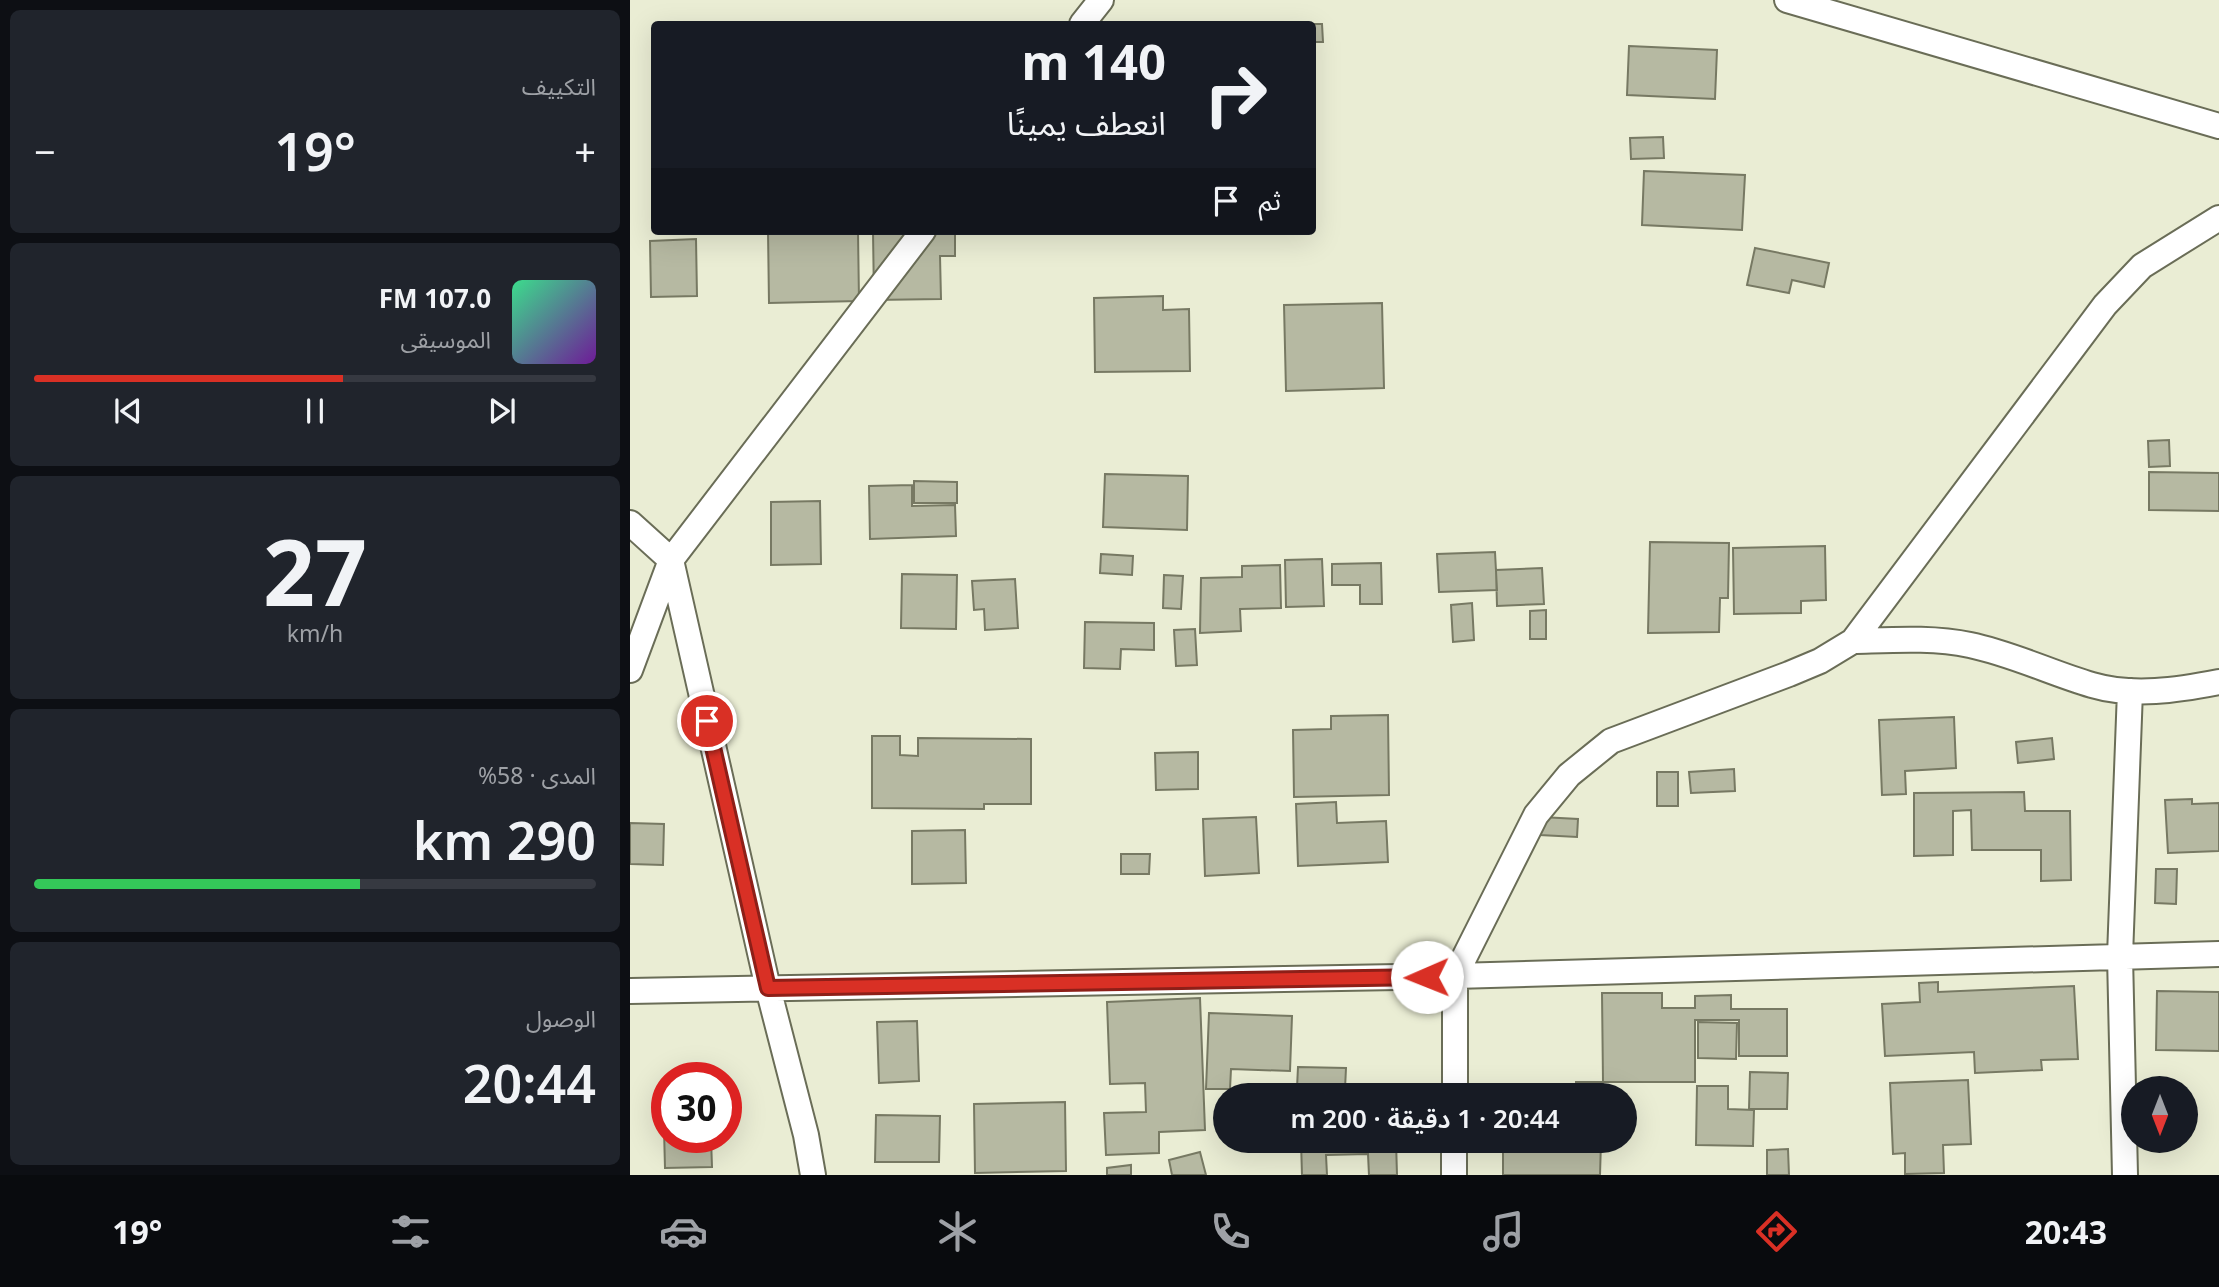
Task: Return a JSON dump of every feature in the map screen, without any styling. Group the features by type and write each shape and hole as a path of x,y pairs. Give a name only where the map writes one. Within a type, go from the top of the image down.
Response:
{"street":[{"path":"1084,21 1101,0"},
{"path":"1787,0 2219,126"},
{"path":"1455,1083 1455,976 1536,815 1569,775 1611,741 1789,674 1820,661 1853,641 2105,305 2142,266 2219,218"},
{"path":"630,670 671,560 920,235"},
{"path":"630,523 671,560 768,988 806,1135 813,1175"},
{"path":"1853,641 1932,640 1968,645 2004,653 2094,685 2130,691 2180,690 2219,682"},
{"path":"2125,1175 2120,956 2130,691"},
{"path":"630,990 1455,976 2219,954"},
{"path":"1454,1153 1454,1175"}],"building":[{"path":"1316,24 1322,24 1323,42 1316,42"},
{"path":"1629,46 1717,50 1715,99 1627,95"},
{"path":"1663,137 1664,158 1631,159 1630,138"},
{"path":"1644,171 1745,175 1742,230 1642,225"},
{"path":"768,235 858,235 859,301 769,303"},
{"path":"873,235 955,235 955,256 940,256 941,299 874,300"},
{"path":"696,239 697,296 651,297 650,241"},
{"path":"1755,248 1829,263 1824,287 1792,280 1789,293 1747,285"},
{"path":"1163,296 1163,310 1189,309 1190,371 1095,372 1094,298"},
{"path":"1382,303 1384,388 1286,391 1284,305"},
{"path":"2169,440 2170,466 2149,467 2148,441"},
{"path":"2149,472 2219,473 2219,511 2149,510"},
{"path":"1105,474 1188,476 1187,530 1103,527"},
{"path":"914,481 957,482 957,503 914,503"},
{"path":"912,485 912,506 955,505 956,536 870,539 869,486"},
{"path":"820,501 821,564 771,565 771,502"},
{"path":"1650,542 1729,543 1728,598 1720,598 1719,632 1648,633"},
{"path":"1825,546 1826,600 1801,601 1801,613 1734,614 1733,548"},
{"path":"1495,552 1497,590 1439,592 1437,554"},
{"path":"1101,554 1133,556 1132,575 1100,573"},
{"path":"1322,559 1324,606 1286,607 1285,560"},
{"path":"1381,563 1382,604 1360,604 1360,585 1332,585 1332,564"},
{"path":"1280,565 1281,608 1240,609 1241,631 1200,633 1201,578 1242,577 1242,566"},
{"path":"1542,568 1544,604 1497,606 1496,570"},
{"path":"902,574 957,575 956,629 901,628"},
{"path":"1164,575 1183,576 1181,609 1163,608"},
{"path":"1015,579 1018,628 985,630 984,609 974,610 972,581"},
{"path":"1472,603 1474,640 1453,642 1451,605"},
{"path":"1546,610 1546,639 1530,639 1530,611"},
{"path":"1085,622 1154,623 1154,650 1121,649 1120,669 1084,668"},
{"path":"1195,629 1197,665 1176,666 1174,630"},
{"path":"1388,715 1389,795 1294,797 1293,730 1331,729 1331,716"},
{"path":"1954,717 1956,768 1905,771 1906,794 1882,795 1879,720"},
{"path":"872,736 900,736 900,755 918,756 918,738 1031,739 1031,804 984,804 984,809 872,808"},
{"path":"2052,738 2054,759 2018,763 2016,742"},
{"path":"1198,752 1198,789 1156,790 1155,753"},
{"path":"1734,769 1735,791 1691,793 1689,772"},
{"path":"1657,772 1678,772 1678,806 1657,806"},
{"path":"2024,792 2025,811 2070,811 2071,880 2041,881 2041,850 1972,850 1971,810 1953,811 1953,855 1914,856 1914,793"},
{"path":"2192,799 2192,804 2219,803 2219,851 2168,853 2165,800"},
{"path":"1336,802 1337,823 1386,821 1388,862 1298,866 1296,804"},
{"path":"1256,817 1259,873 1205,876 1203,819"},
{"path":"1541,817 1578,819 1577,837 1540,835"},
{"path":"630,823 664,824 663,865 630,864"},
{"path":"965,830 966,883 912,884 912,831"},
{"path":"1121,854 1150,854 1149,874 1121,874"},
{"path":"2156,869 2177,869 2176,904 2155,903"},
{"path":"1938,982 1938,992 2074,986 2078,1059 2041,1060 2042,1070 1975,1073 1974,1052 1885,1056 1882,1004 1920,1002 1919,983"},
{"path":"2157,991 2219,992 2219,1051 2156,1050"},
{"path":"1602,993 1662,993 1662,1008 1695,1008 1695,996 1731,995 1731,1009 1787,1009 1787,1056 1739,1056 1739,1020 1695,1020 1695,1082 1603,1082"},
{"path":"1200,998 1205,1130 1159,1132 1159,1153 1106,1155 1104,1113 1146,1112 1145,1083 1110,1084 1107,1002"},
{"path":"1209,1013 1292,1016 1290,1071 1231,1069 1230,1083 1213,1083 1213,1089 1206,1089"},
{"path":"917,1021 919,1081 879,1083 877,1022"},
{"path":"1698,1022 1737,1023 1736,1059 1698,1058"},
{"path":"1298,1067 1346,1068 1345,1083 1297,1083"},
{"path":"1750,1072 1788,1073 1787,1109 1749,1109"},
{"path":"1968,1080 1971,1144 1943,1145 1944,1173 1905,1174 1905,1153 1893,1154 1890,1083"},
{"path":"1697,1086 1728,1086 1728,1109 1754,1110 1753,1146 1696,1145"},
{"path":"1065,1102 1066,1171 975,1173 974,1104"},
{"path":"876,1115 940,1116 939,1162 875,1162"},
{"path":"1788,1149 1789,1175 1767,1175 1767,1150"},
{"path":"1200,1152 1206,1175 1172,1175 1169,1160"},
{"path":"665,1153 712,1153 712,1167 665,1168"},
{"path":"1301,1153 1396,1153 1397,1175 1369,1175 1368,1154 1326,1155 1327,1175 1302,1175"},
{"path":"1503,1153 1601,1153 1600,1175 1503,1175"},
{"path":"1131,1165 1131,1175 1107,1175 1107,1168"}],"route":[{"path":"707,721 768,988 1427,977"}]}
